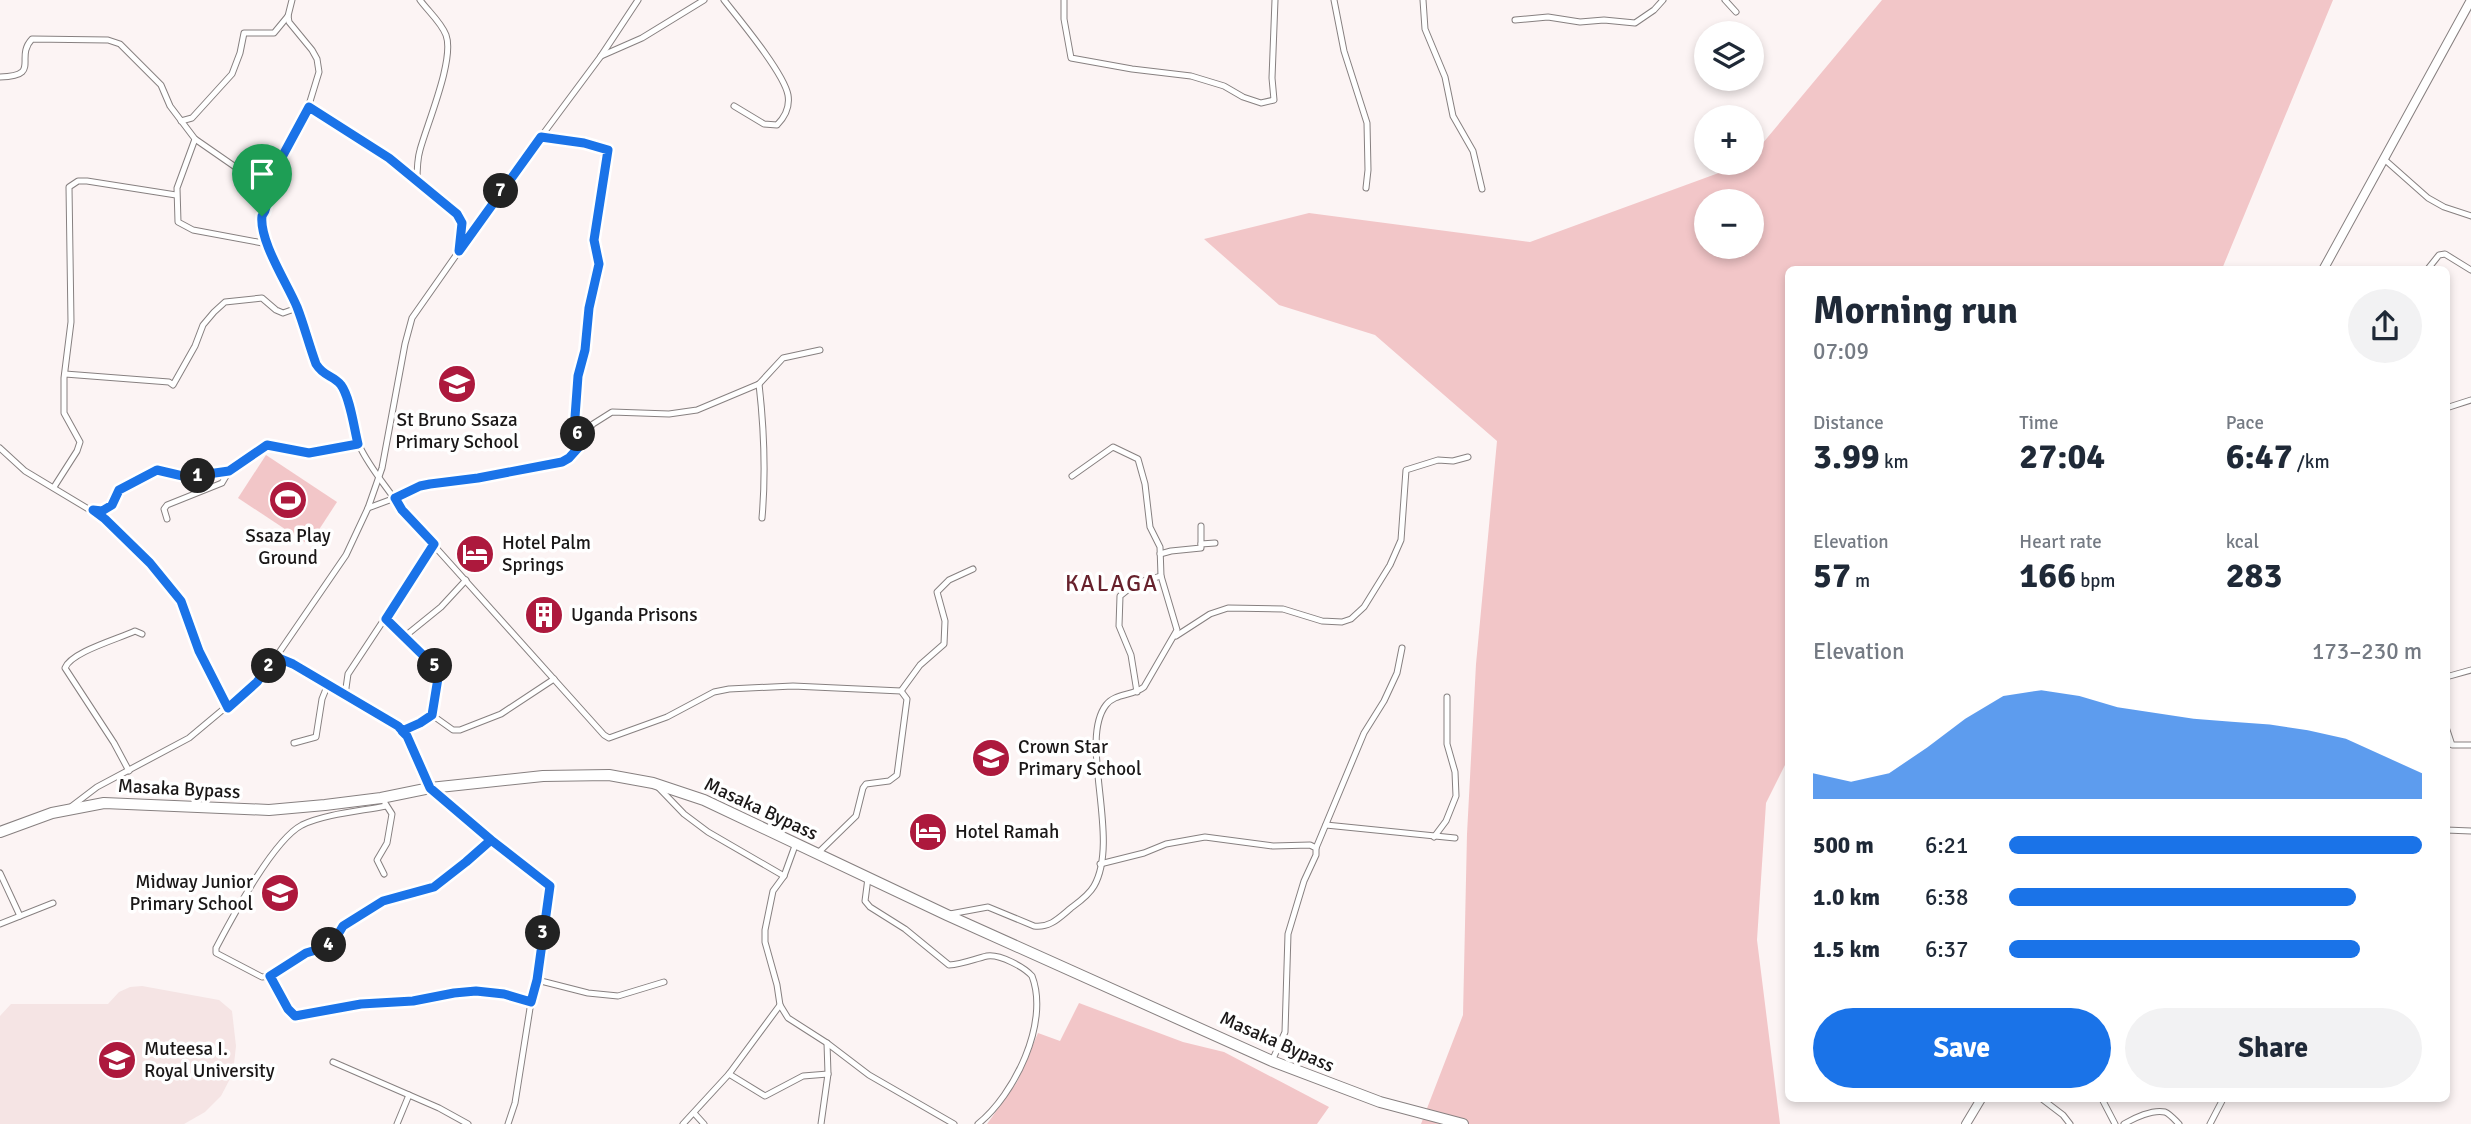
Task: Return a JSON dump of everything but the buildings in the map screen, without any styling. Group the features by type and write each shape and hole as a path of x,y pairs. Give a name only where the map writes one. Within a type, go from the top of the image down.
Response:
{"highway":[{"name":"Masaka Bypass","path":"0,834 30,819 70,808 104,803 269,810 384,802 430,788 505,779 582,774 609,775 653,783 704,800 947,915 1272,1061 1380,1102 1463,1124"}],"main road":[{"path":"2325,266 2471,0"},
{"path":"1966,1124 1978,1102"}],"street":[{"path":"292,0 288,16 290,26 312,50 317,60 317,80 309,107 269,181 265,192 267,206 262,222 268,244 297,308 320,372 335,379 344,389 358,444 378,478 402,510 609,738 667,717 715,692 729,689 793,686 901,691"},
{"path":"70,808 87,793 183,743 257,682 276,657 346,555 368,508 378,478 412,318 601,56 638,0"},
{"path":"601,56 642,38 704,0"},
{"path":"724,0 750,33 788,94 787,111 777,125 764,124 734,106"},
{"path":"1064,0 1064,19 1071,58 1191,76 1224,86 1261,103 1274,100 1272,78 1275,0"},
{"path":"1334,0 1344,51 1367,123 1366,188"},
{"path":"1423,0 1425,29 1445,77 1452,116 1473,151 1482,189"},
{"path":"1516,20 1548,17 1580,22 1604,20 1635,23 1663,0"},
{"path":"1725,0 1736,12"},
{"path":"417,182 419,152 440,86 448,49 447,37 422,1"},
{"path":"189,131 192,118 235,70 244,33 274,33 288,16"},
{"path":"0,77 21,75 26,66 26,47 32,39 115,41 161,85 170,106 195,139 257,182 265,192"},
{"path":"309,107 389,158 457,214 462,223 459,251"},
{"path":"181,121 192,118"},
{"path":"541,137 584,143 608,150 594,240 599,264 578,376 575,417 579,443"},
{"path":"195,139 176,195 178,222 184,227 268,244"},
{"path":"2384,159 2428,198 2444,207 2471,216"},
{"path":"54,487 73,459 80,443 64,413 71,322 69,187 78,181 87,181 176,195"},
{"path":"257,182 269,181"},
{"path":"2430,266 2439,255 2445,254 2471,270"},
{"path":"65,374 170,382 173,385 203,326 225,302 262,298 283,313 297,308"},
{"path":"368,508 420,486 562,462 575,453 593,424 612,412 669,414 697,410 759,384 783,358 820,350"},
{"path":"759,384 764,426 762,518"},
{"path":"2450,407 2471,400"},
{"path":"167,519 164,509 167,505 222,483 229,471 267,445 309,453 358,444"},
{"path":"1072,476 1113,447 1138,459 1145,484 1150,527 1160,547 1161,576 1176,622 1175,636"},
{"path":"0,448 16,464 105,519 150,563 181,601 199,651 228,708"},
{"path":"947,915 988,906 1034,926 1048,926 1090,892 1095,885 1103,843 1097,737 1100,716 1106,705 1114,698 1137,692 1144,687 1175,636 1210,614 1228,608 1283,609 1322,621 1342,622 1351,619 1364,607 1390,565 1401,540 1406,470 1438,460 1453,461 1468,457"},
{"path":"93,510 102,511 112,505 119,490 157,470 187,477 229,471"},
{"path":"1160,554 1201,548 1202,526"},
{"path":"1201,544 1215,543"},
{"path":"345,695 348,674 434,544"},
{"path":"901,691 920,666 944,644 945,621 937,592 949,580 973,569"},
{"path":"1137,692 1131,655 1119,626 1120,596 1136,583 1161,576"},
{"path":"404,637 441,607 466,580"},
{"path":"386,619 437,671 432,715 402,731"},
{"path":"129,771 65,668 70,660 85,651 135,631 142,634"},
{"path":"1272,1061 1285,1032 1288,933 1304,881 1364,733 1384,701 1397,673 1402,648"},
{"path":"276,657 328,684 402,731 430,788 550,886 537,980 515,1103 508,1124"},
{"path":"2450,676 2471,670"},
{"path":"432,715 453,730 460,730 502,713 554,679"},
{"path":"293,743 313,739 318,733 322,699 328,684"},
{"path":"817,854 856,816 866,784 890,781 897,775 906,699 901,691"},
{"path":"1434,837 1446,821 1456,796 1455,772 1447,744 1447,697"},
{"path":"2450,740 2452,746 2471,745"},
{"path":"653,783 684,814 708,832 784,876"},
{"path":"384,874 377,863 387,843 392,814 384,802 304,824 296,829 270,859 239,906 215,950 227,961 262,976 270,976 306,953 326,947 334,941 343,926 383,901 434,887 491,840"},
{"path":"1326,825 1455,838"},
{"path":"2450,830 2471,831"},
{"path":"1100,864 1144,853 1166,844 1205,837 1273,846 1310,845 1316,848"},
{"path":"775,885 784,876 796,843"},
{"path":"774,870 775,885 765,942 780,1005 788,1018 879,1082 954,1124"},
{"path":"0,873 20,916"},
{"path":"868,878 865,901 870,907 905,929 949,965 968,963 990,955 1032,976 1035,1023 1022,1065 1011,1086 978,1124"},
{"path":"0,924 53,902"},
{"path":"270,976 288,1009 295,1016 361,1004 413,1001 476,991 504,994 531,1002"},
{"path":"537,980 588,993 618,996 664,982"},
{"path":"683,1124 729,1074 780,1005"},
{"path":"770,1019 788,1018"},
{"path":"821,1124 828,1074 827,1043"},
{"path":"333,1062 468,1124"},
{"path":"729,1074 765,1096 803,1076 828,1074"},
{"path":"397,1124 409,1095"},
{"path":"2046,1102 2070,1124"},
{"path":"2104,1102 2115,1124"},
{"path":"2210,1124 2221,1102"},
{"path":"2124,1124 2137,1117 2161,1112 2169,1114 2179,1124"},
{"path":"695,1113 704,1124"}],"shaded area":[{"path":"1882,0 2333,0 2223,266 1785,266 1785,765 1766,803 1757,940 1780,1124 1421,1124 1463,1015 1467,834 1476,664 1497,441 1375,335 1279,305 1204,239 1309,213 1530,242 1713,175 1764,175 1764,142"},
{"name":"Ssaza Play Ground","path":"266,455 337,502 309,545 238,498"},
{"name":"Muteesa I. Royal University","path":"142,986 219,1000 232,1011 236,1046 233,1073 221,1096 205,1112 184,1124 0,1124 0,1016 11,1004 108,1004 119,992"},
{"path":"1079,1003 1183,1042 1224,1052 1329,1107 1317,1124 987,1124 1017,1082 1038,1033 1060,1041"}],"place":[{"name":"St Bruno Ssaza Primary School","path":"457,384"},
{"name":"Ssaza Play Ground","path":"288,500"},
{"name":"Hotel Palm Springs","path":"475,554"},
{"name":"Uganda Prisons","path":"544,615"},
{"name":"Crown Star Primary School","path":"991,758"},
{"name":"Hotel Ramah","path":"928,832"},
{"name":"Midway Junior Primary School","path":"280,893"},
{"name":"Muteesa I. Royal University","path":"117,1060"}],"district":[{"name":"KALAGA","path":"1112,583"}],"route":[{"path":"262,216 267,206 265,192 269,181 309,107 389,158 457,214 462,223 459,251 541,137 584,143 608,150 594,240 599,264 578,376 575,417 579,443 575,453 562,462 420,486 395,498 402,510 434,544 386,619 434,666 438,678 432,715 420,723 402,731 407,736 430,788 491,840 434,887 383,901 343,926 334,941 326,947 306,953 270,976 288,1009 295,1016 361,1004 413,1001 476,991 504,994 531,1002 537,980 550,886 430,788 407,736 398,726 293,664 276,657 257,682 228,708 199,651 187,614 175,592 150,563 93,510 102,511 112,505 119,490 157,470 187,477 229,471 267,445 309,453 358,444 344,389 335,379 320,372 316,364 297,307 268,244 262,216"}]}
